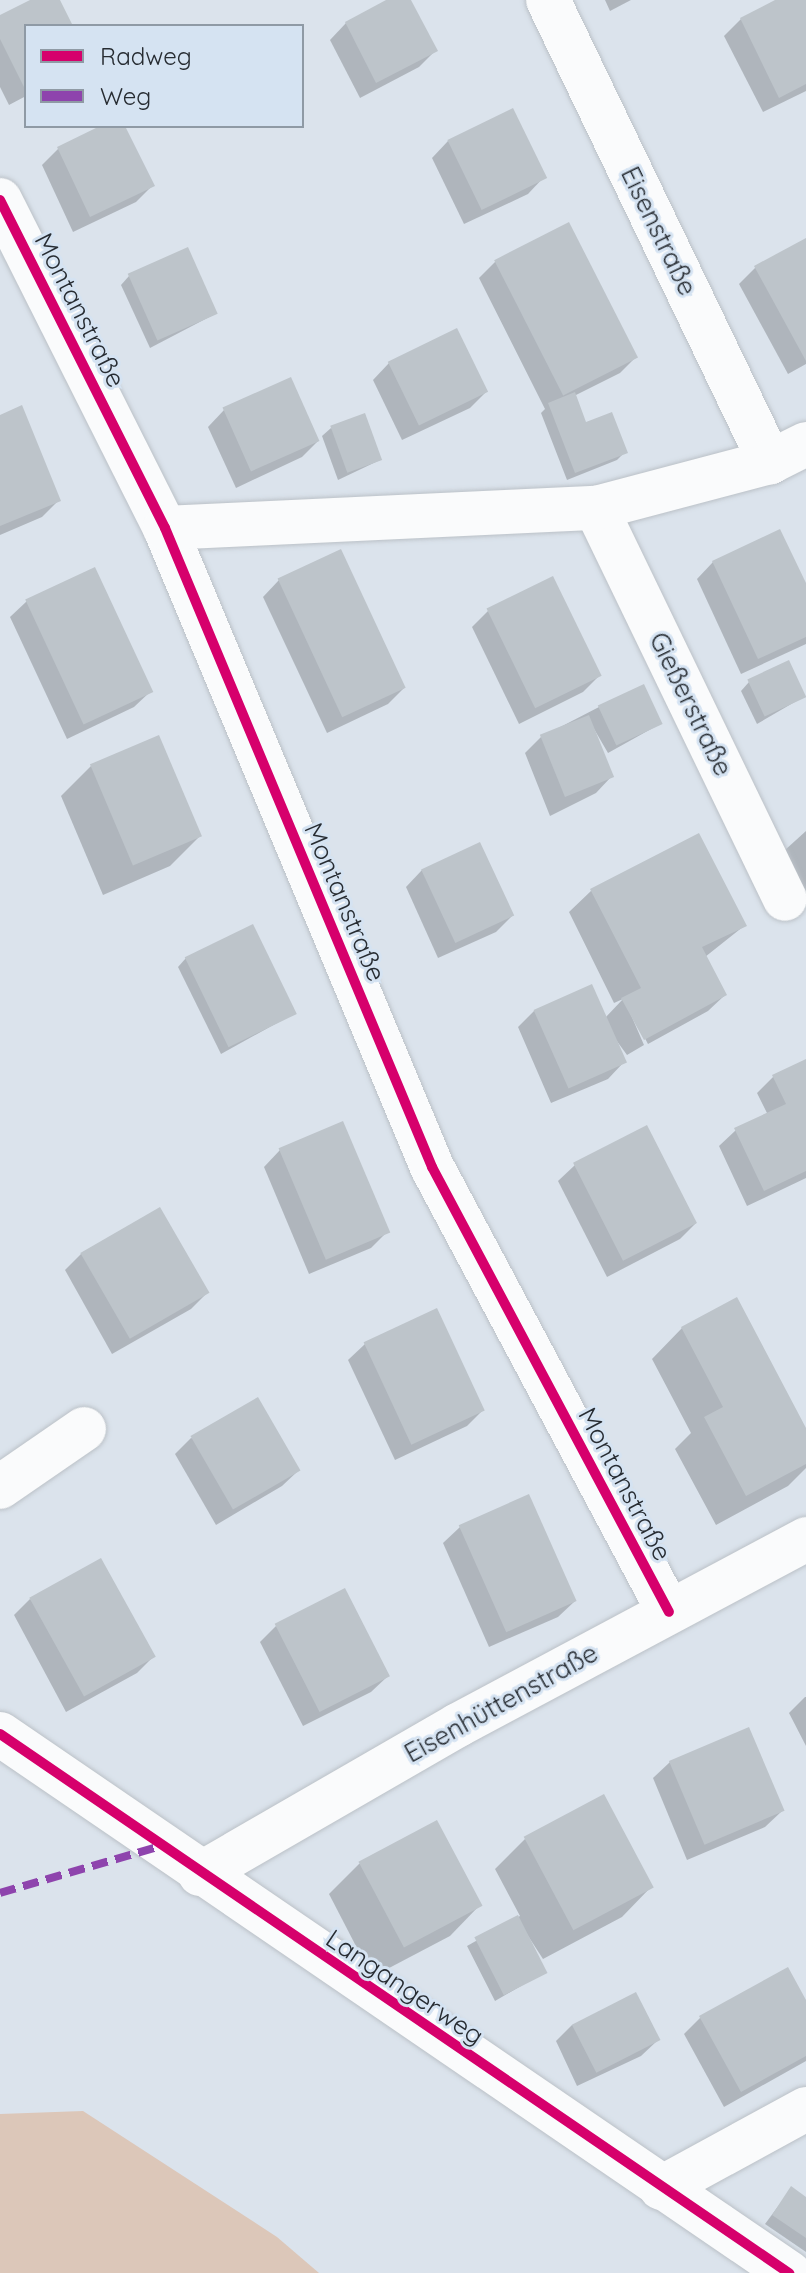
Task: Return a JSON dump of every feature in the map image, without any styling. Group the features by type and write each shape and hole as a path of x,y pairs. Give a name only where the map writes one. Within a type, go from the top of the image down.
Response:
{"street":[{"name":"Eisenstraße","path":"548,0 788,453"},
{"name":"Montanstraße","path":"0,200 165,528 432,1167 669,1612"},
{"path":"165,528 596,508 788,453"},
{"name":"Gießerstraße","path":"596,508 785,899"},
{"path":"0,1487 84,1429"},
{"name":"Eisenhüttenstraße","path":"200,1874 806,1539"},
{"name":"Langangerweg","path":"0,1734 200,1874 789,2273"},
{"path":"661,2188 806,2109"}],"shaded area":[{"path":"83,2111 277,2237 319,2273 0,2273 0,2114"}],"building":[{"path":"30,0 60,0 72,24 24,24 24,87 0,39 0,15"},
{"path":"386,0 411,0 438,51 376,83 345,22"},
{"path":"775,0 806,0 806,84 779,98 740,18"},
{"path":"513,108 547,178 482,210 447,140"},
{"path":"96,128 126,128 155,186 90,217 57,147"},
{"path":"569,222 638,357 563,396 494,260"},
{"path":"806,238 806,361 754,266"},
{"path":"188,247 218,314 157,341 128,274"},
{"path":"457,328 488,392 419,426 388,362"},
{"path":"291,377 319,441 251,471 222,408"},
{"path":"575,392 586,422 612,412 628,453 575,473 548,403"},
{"path":"22,405 61,501 0,526 0,415"},
{"path":"365,413 382,460 347,473 330,426"},
{"path":"780,529 806,583 806,637 758,659 712,561"},
{"path":"341,549 406,688 342,717 278,579"},
{"path":"95,567 153,692 84,725 25,600"},
{"path":"553,576 602,676 535,708 486,608"},
{"path":"789,660 806,697 765,717 747,679"},
{"path":"644,684 663,724 616,745 598,706"},
{"path":"589,715 614,777 565,797 540,735"},
{"path":"159,735 202,836 133,866 90,764"},
{"path":"699,833 747,926 702,947 727,995 644,1040 621,998 641,988 590,889"},
{"path":"480,842 514,915 455,943 421,869"},
{"path":"253,924 297,1014 229,1047 185,957"},
{"path":"592,984 627,1063 569,1089 534,1010"},
{"path":"806,1059 806,1171 764,1191 734,1128 786,1104 772,1075"},
{"path":"343,1121 390,1232 326,1260 279,1148"},
{"path":"647,1125 697,1223 623,1261 573,1163"},
{"path":"160,1207 210,1293 130,1339 80,1253"},
{"path":"737,1297 806,1428 806,1464 746,1496 704,1417 723,1407 681,1327"},
{"path":"437,1308 485,1410 411,1445 364,1342"},
{"path":"258,1397 300,1471 233,1510 190,1436"},
{"path":"529,1494 577,1601 506,1632 459,1525"},
{"path":"101,1558 156,1657 84,1697 29,1598"},
{"path":"345,1588 390,1676 320,1712 275,1624"},
{"path":"749,1727 785,1811 704,1845 669,1761"},
{"path":"604,1794 654,1888 573,1930 524,1837"},
{"path":"437,1820 483,1906 404,1947 358,1862"},
{"path":"518,1915 548,1973 504,1995 474,1937"},
{"path":"788,1967 806,2000 806,2056 741,2092 699,2016"},
{"path":"636,1992 661,2040 596,2073 572,2025"},
{"path":"791,2186 806,2197 806,2238 772,2215"}],"marked path":[{"path":"0,1893 161,1846"}],"cycle path":[{"path":"0,200 165,528 432,1167 669,1612"},
{"path":"0,1734 789,2273"}]}
